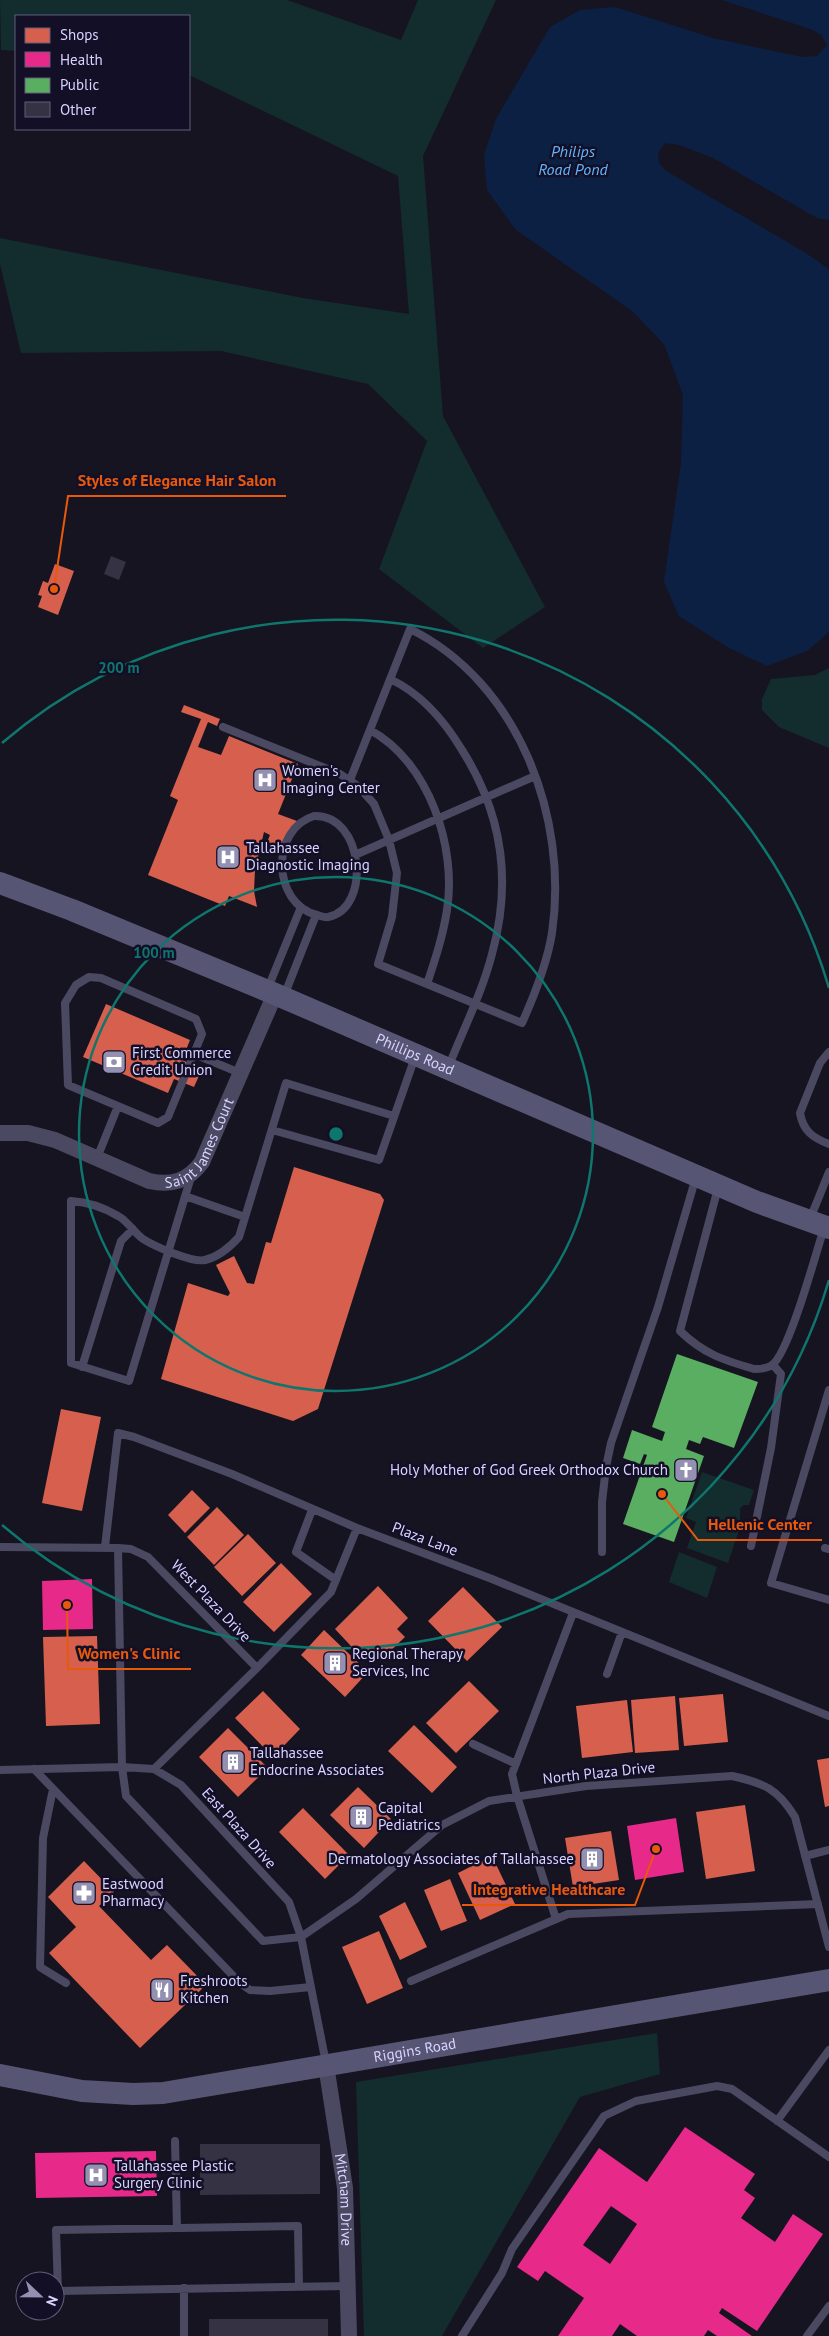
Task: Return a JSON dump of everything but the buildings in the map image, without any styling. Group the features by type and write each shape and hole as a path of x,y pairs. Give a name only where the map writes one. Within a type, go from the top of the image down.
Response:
{"street":[{"name":"Phillips Road","path":"0,883 72,910 275,994 696,1176 821,1225"},
{"name":"Saint James Court","path":"0,1133 28,1133 55,1140 149,1180 163,1184 178,1182 192,1174 202,1162 275,994"},
{"name":"Riggins Road","path":"0,2075 82,2091 133,2094 163,2093 829,1980"},
{"name":"Mitcham Drive","path":"326,2066 345,2188 349,2336"}],"lane":[{"path":"223,727 340,774 350,780 374,804 389,840 396,873 396,893 392,917 378,964 522,1023 539,985 546,960 552,932 554,876 552,846 535,776 527,753 508,720 467,667 445,650 410,629 350,780"},
{"path":"390,679 422,698 441,718 468,758 482,783 499,842 502,885 498,932 492,956 448,1069"},
{"path":"370,730 384,737 409,765 430,800 448,856 447,909 440,944 427,984"},
{"path":"355,855 535,776"},
{"path":"323,816 336,823 347,833 354,845 355,855 356,878 348,903 339,913 327,918 316,915 302,907 286,884 282,871 282,856 288,839 297,825 304,819 323,816"},
{"path":"275,994 302,907"},
{"path":"275,994 316,915"},
{"path":"89,977 101,978 196,1019 202,1034 168,1117 158,1123 118,1106 68,1085 65,1003 76,985 89,977"},
{"path":"829,1052 820,1063 800,1113 802,1122 812,1137 829,1144"},
{"path":"194,1054 240,1073"},
{"path":"272,1130 379,1160 416,1055"},
{"path":"192,1174 168,1251 129,1382 71,1363 71,1201 88,1202 120,1216 143,1239 168,1251 199,1261 205,1260 229,1248 239,1237 286,1083 394,1116"},
{"path":"97,1158 118,1106"},
{"path":"719,1185 680,1331 696,1346 715,1357 761,1370 772,1365 778,1358 795,1320 821,1225 829,1172"},
{"path":"602,1552 602,1502 611,1442 658,1307 696,1176"},
{"path":"185,1196 245,1217"},
{"path":"82,1367 121,1241 133,1230"},
{"path":"751,1546 769,1458 780,1374 772,1365"},
{"path":"829,1390 771,1583 829,1600"},
{"name":"Plaza Lane","path":"105,1548 118,1434 134,1437 232,1474 312,1510 829,1716"},
{"path":"312,1510 296,1552 336,1580"},
{"path":"154,1769 331,1592 357,1528"},
{"name":"West Plaza Drive","path":"0,1547 118,1548 130,1549 148,1557 257,1668"},
{"path":"118,1548 122,1767 126,1796 263,1940 301,1937"},
{"path":"556,1919 516,1796 512,1774 573,1613"},
{"path":"607,1674 622,1632"},
{"path":"473,1744 516,1764"},
{"name":"East Plaza Drive","path":"0,1770 122,1767 154,1769 181,1784 289,1902 301,1937 326,2066"},
{"path":"34,1769 240,1983 250,1990 270,1991 311,1987"},
{"name":"North Plaza Drive","path":"301,1937 356,1899 442,1825 489,1801 586,1786 732,1776 751,1780 771,1788 784,1799 795,1817 829,1947"},
{"path":"54,1789 43,1838 40,1967 66,1983"},
{"path":"805,1856 829,1850"},
{"path":"411,1981 568,1914 818,1904"},
{"path":"777,2121 829,2050"},
{"path":"462,2336 502,2273 512,2249 604,2116 636,2101 717,2086 732,2089 829,2157"},
{"path":"175,2141 177,2228"},
{"path":"299,2286 298,2226 56,2230 58,2290 348,2286"},
{"path":"184,2288 184,2336"},
{"path":"807,2336 829,2306"}],"green space":[{"path":"0,0 287,0 401,40 418,0 496,0 423,156 443,416 545,607 483,648 379,569 427,441 368,384 221,351 21,353 0,264 0,238 303,298 409,314 398,176 190,75 190,15 15,15 15,51 1,50"},
{"path":"829,668 829,748 779,727 762,710 762,699 771,679 815,675"},
{"path":"702,1472 754,1490 749,1505 744,1505 740,1508 740,1518 742,1521 728,1563 687,1548 696,1522 686,1518"},
{"path":"679,1552 717,1567 707,1598 669,1582"},
{"path":"657,2033 660,2074 580,2097 442,2336 364,2336 356,2082"}],"water":[{"name":"Philips Road Pond","path":"722,0 829,0 829,220 817,218 711,157 679,145 665,143 658,153 659,163 666,171 806,253 829,269 829,632 807,651 767,666 729,648 679,616 664,582 681,463 683,395 664,344 632,311 516,230 487,190 484,155 496,119 550,27 580,10 615,7 713,38 802,57 817,56 827,45 821,35 813,30"}],"place":[{"name":"Styles of Elegance Hair Salon","path":"54,589"},
{"name":"Women's Imaging Center","path":"265,780"},
{"name":"Tallahassee Diagnostic Imaging","path":"228,857"},
{"name":"First Commerce Credit Union","path":"114,1062"},
{"name":"Holy Mother of God Greek Orthodox Church","path":"686,1470"},
{"name":"Hellenic Center","path":"662,1494"},
{"name":"Women's Clinic","path":"67,1605"},
{"name":"Regional Therapy Services, Inc","path":"335,1663"},
{"name":"Tallahassee Endocrine Associates","path":"233,1762"},
{"name":"Capital Pediatrics","path":"361,1817"},
{"name":"Integrative Healthcare","path":"656,1849"},
{"name":"Dermatology Associates of Tallahassee","path":"592,1859"},
{"name":"Eastwood Pharmacy","path":"84,1893"},
{"name":"Freshroots Kitchen","path":"162,1990"},
{"name":"Tallahassee Plastic Surgery Clinic","path":"96,2175"}]}
